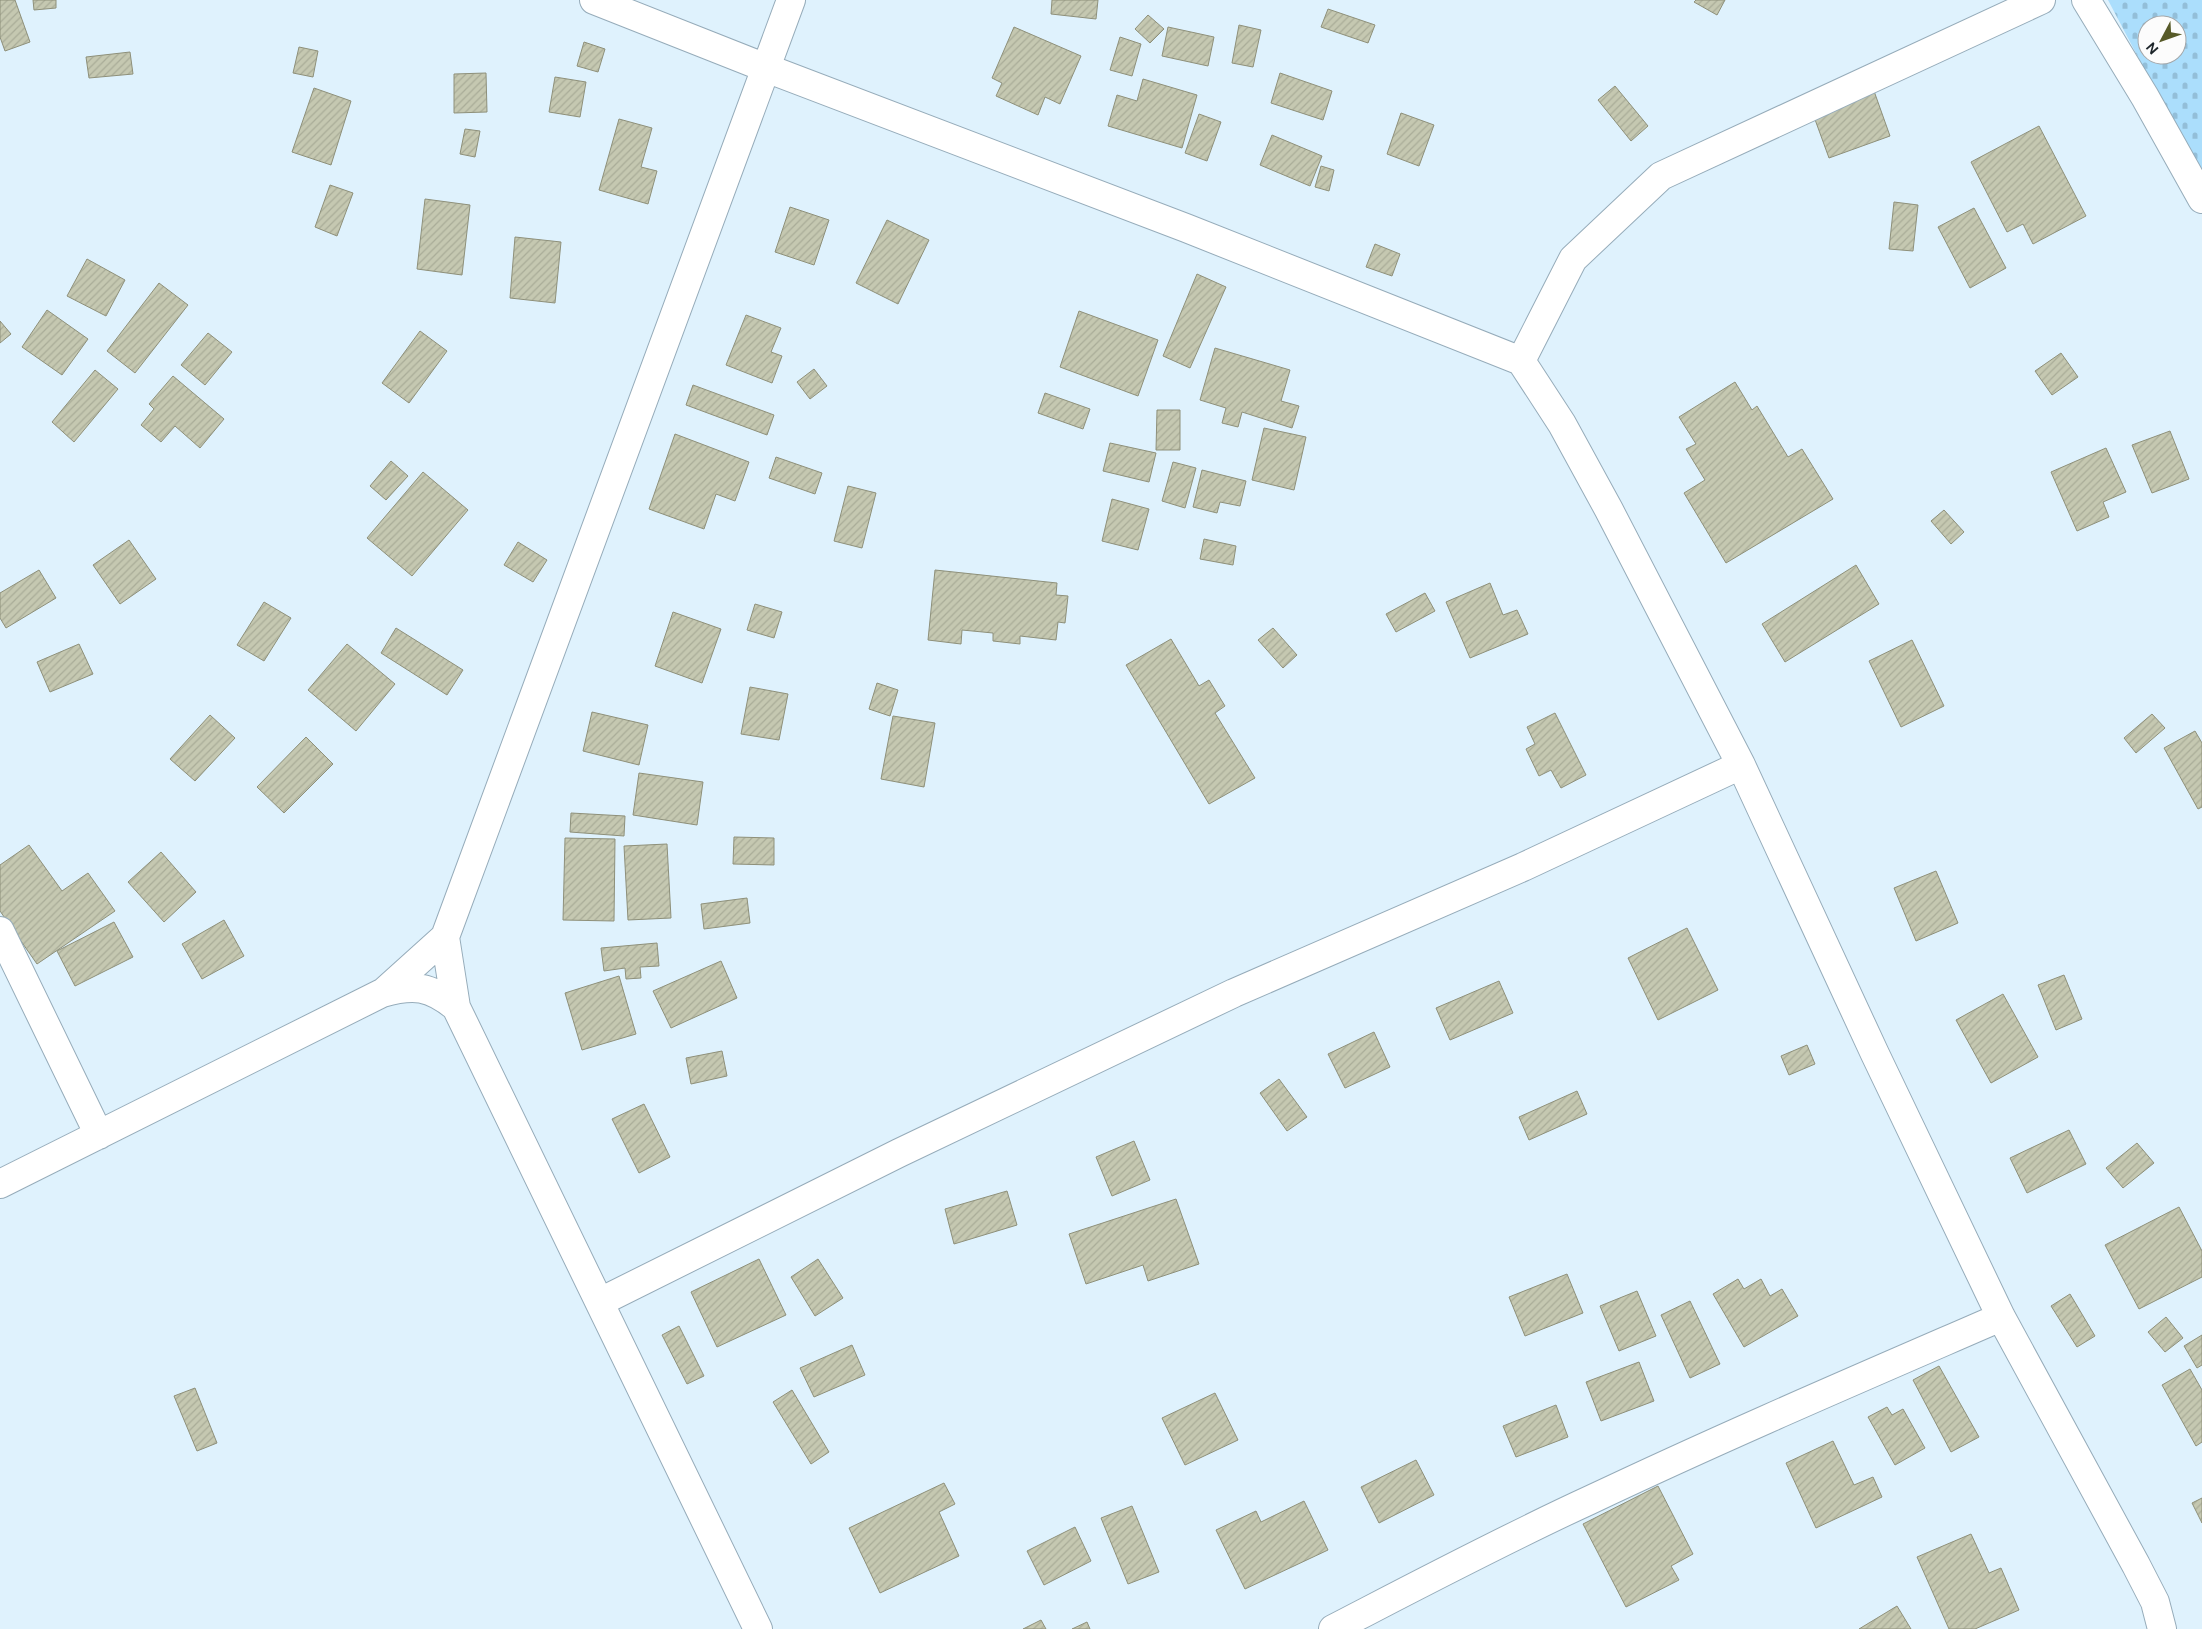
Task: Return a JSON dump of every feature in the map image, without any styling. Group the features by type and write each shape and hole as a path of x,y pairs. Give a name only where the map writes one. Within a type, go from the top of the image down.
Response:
{"street":[{"path":"594,0 1195,232 1521,361 1562,424 1741,765 1871,1045 2001,1317 2136,1565 2154,1602 2162,1629"},
{"path":"758,1629 456,1007 446,937 791,0"},
{"path":"1521,361 1573,259 1661,176 2041,0"},
{"path":"2086,0 2145,97 2202,199"},
{"path":"600,1302 899,1153 1234,993 1523,867 1741,765"},
{"path":"0,931 99,1135"},
{"path":"382,993 446,937"},
{"path":"0,1184 382,993 398,988 416,987 431,990 444,997 456,1007"},
{"path":"1333,1629 1456,1565 1588,1500 1751,1425 2001,1317"}],"green space":[{"path":"2108,0 2202,0 2202,179 2142,65 2187,65 2187,15 2137,15 2137,55"}],"building":[{"path":"0,0 15,0 30,42 5,51 0,37"},
{"path":"33,0 56,0 56,8 34,10"},
{"path":"1052,0 1098,0 1096,19 1051,14"},
{"path":"1696,0 1725,0 1717,15 1694,2"},
{"path":"1328,9 1375,25 1368,43 1321,27"},
{"path":"1148,15 1164,29 1150,43 1135,29"},
{"path":"1239,25 1261,30 1253,67 1232,63"},
{"path":"1014,27 1081,56 1060,104 1045,97 1038,115 996,96 1002,83 992,78"},
{"path":"1168,27 1214,37 1208,66 1162,56"},
{"path":"1120,37 1141,44 1132,76 1110,70"},
{"path":"584,42 605,49 598,72 577,66"},
{"path":"299,47 318,51 313,77 293,73"},
{"path":"130,52 133,74 89,78 86,57"},
{"path":"486,73 487,112 454,113 454,74"},
{"path":"1280,73 1332,91 1323,120 1271,103"},
{"path":"555,77 586,82 580,117 549,112"},
{"path":"1143,79 1197,95 1182,148 1108,126 1117,95 1137,101"},
{"path":"1615,86 1648,126 1631,141 1598,100"},
{"path":"314,88 351,101 331,165 292,152"},
{"path":"1874,91 1890,136 1829,158 1813,114"},
{"path":"1401,113 1434,125 1419,166 1387,154"},
{"path":"1199,114 1221,122 1207,161 1185,153"},
{"path":"619,119 652,128 641,167 657,171 648,204 599,190"},
{"path":"2039,126 2086,216 2033,244 2023,224 2007,232 1971,162"},
{"path":"465,129 480,131 475,157 460,154"},
{"path":"1272,135 1322,156 1310,186 1260,165"},
{"path":"1321,166 1334,170 1329,191 1315,187"},
{"path":"330,185 353,193 337,236 315,227"},
{"path":"425,199 470,205 462,275 417,269"},
{"path":"1894,202 1918,205 1913,251 1889,249"},
{"path":"790,207 829,220 814,265 775,252"},
{"path":"1974,208 2006,268 1970,288 1938,227"},
{"path":"887,220 929,240 898,304 856,283"},
{"path":"515,237 561,242 555,303 510,298"},
{"path":"1375,244 1400,254 1392,276 1366,267"},
{"path":"87,259 125,280 106,316 67,296"},
{"path":"1197,274 1226,287 1190,368 1163,356"},
{"path":"159,283 188,305 135,373 107,351"},
{"path":"47,310 88,339 62,375 22,347"},
{"path":"1079,311 1158,340 1138,396 1060,367"},
{"path":"746,315 781,328 771,352 782,356 772,383 726,365"},
{"path":"0,321 11,334 0,343"},
{"path":"420,331 447,351 409,403 382,383"},
{"path":"208,333 232,352 205,385 181,365"},
{"path":"1215,348 1290,370 1281,401 1299,406 1292,428 1242,412 1238,427 1222,423 1226,408 1200,400"},
{"path":"2061,353 2078,377 2052,395 2035,371"},
{"path":"814,369 827,386 810,399 797,382"},
{"path":"95,370 118,389 74,442 52,422"},
{"path":"173,376 224,419 200,448 175,426 161,442 141,425 154,409 149,404"},
{"path":"1735,382 1752,410 1757,406 1788,457 1802,449 1833,499 1726,563 1684,493 1705,480 1686,449 1696,444 1679,417"},
{"path":"693,385 774,415 767,435 686,405"},
{"path":"1045,393 1090,409 1083,429 1038,413"},
{"path":"1157,410 1180,410 1180,450 1156,450"},
{"path":"1264,428 1306,437 1294,490 1252,480"},
{"path":"2170,431 2189,479 2152,493 2132,445"},
{"path":"675,434 749,462 735,501 716,494 704,529 649,509"},
{"path":"1110,443 1156,453 1149,482 1103,471"},
{"path":"2106,448 2126,492 2103,502 2109,517 2077,531 2051,472"},
{"path":"776,457 822,473 815,494 769,478"},
{"path":"391,461 408,476 386,500 370,486"},
{"path":"1173,462 1196,468 1185,508 1162,501"},
{"path":"1202,470 1246,481 1240,506 1220,502 1217,513 1193,507"},
{"path":"423,472 468,510 412,576 367,538"},
{"path":"848,486 876,493 862,548 834,541"},
{"path":"1112,499 1149,509 1138,550 1102,541"},
{"path":"1944,510 1964,532 1951,544 1931,521"},
{"path":"1204,539 1236,546 1233,565 1200,559"},
{"path":"129,540 156,579 120,604 93,565"},
{"path":"518,542 547,560 533,582 504,565"},
{"path":"1856,565 1879,604 1785,662 1762,624"},
{"path":"39,570 56,598 6,628 0,618 0,593"},
{"path":"935,570 1057,583 1056,595 1068,596 1065,623 1058,622 1056,640 1020,636 1020,644 993,641 993,633 962,630 961,644 928,640"},
{"path":"1490,583 1503,615 1517,610 1528,634 1470,658 1446,602"},
{"path":"1425,593 1435,611 1396,632 1386,614"},
{"path":"264,602 291,618 264,661 237,645"},
{"path":"755,604 782,612 774,638 747,630"},
{"path":"673,612 721,629 702,683 655,666"},
{"path":"396,628 463,670 447,695 381,653"},
{"path":"1273,628 1297,655 1283,668 1258,640"},
{"path":"1171,639 1199,686 1209,680 1225,706 1215,713 1255,778 1209,804 1126,665"},
{"path":"1912,640 1944,706 1901,727 1869,661"},
{"path":"79,644 93,674 50,692 37,662"},
{"path":"347,644 395,684 356,731 308,690"},
{"path":"877,683 898,690 890,716 869,709"},
{"path":"750,687 788,694 779,740 741,734"},
{"path":"592,712 648,725 639,765 583,751"},
{"path":"1555,713 1586,775 1561,788 1551,770 1539,776 1526,749 1535,744 1527,727"},
{"path":"2152,714 2165,728 2136,753 2124,738"},
{"path":"210,715 235,738 195,781 170,759"},
{"path":"893,716 935,723 924,787 881,779"},
{"path":"2195,731 2202,743 2202,807 2198,809 2164,748"},
{"path":"306,737 333,764 284,813 257,787"},
{"path":"639,773 703,782 697,825 633,815"},
{"path":"571,813 625,816 624,836 570,832"},
{"path":"734,837 774,838 774,865 733,864"},
{"path":"565,838 615,839 614,921 563,920"},
{"path":"667,844 671,918 628,920 624,846"},
{"path":"29,845 62,891 88,873 115,911 37,964 0,911 0,865"},
{"path":"161,852 196,892 164,922 128,882"},
{"path":"1936,871 1958,923 1916,941 1894,888"},
{"path":"747,898 750,923 704,929 701,904"},
{"path":"224,920 244,956 202,979 182,944"},
{"path":"114,922 133,957 75,986 57,951"},
{"path":"1687,928 1718,990 1658,1020 1628,958"},
{"path":"657,943 659,966 640,967 641,978 626,979 625,968 604,971 601,948"},
{"path":"721,961 737,998 671,1028 653,991"},
{"path":"2064,975 2082,1019 2056,1030 2038,985"},
{"path":"619,976 636,1034 582,1050 565,993"},
{"path":"1499,981 1513,1013 1450,1040 1436,1008"},
{"path":"2003,994 2038,1057 1991,1083 1956,1020"},
{"path":"1374,1032 1390,1067 1345,1088 1328,1054"},
{"path":"1807,1045 1815,1064 1789,1075 1781,1056"},
{"path":"722,1051 727,1076 691,1084 686,1058"},
{"path":"1279,1079 1307,1117 1287,1131 1260,1093"},
{"path":"1577,1091 1587,1114 1529,1140 1519,1117"},
{"path":"644,1104 670,1157 639,1173 612,1119"},
{"path":"2069,1130 2086,1164 2027,1193 2010,1158"},
{"path":"1134,1141 1150,1180 1112,1196 1096,1157"},
{"path":"2137,1143 2154,1163 2123,1188 2106,1168"},
{"path":"1007,1191 1017,1225 954,1244 945,1209"},
{"path":"1176,1199 1199,1264 1148,1281 1143,1265 1086,1284 1069,1234"},
{"path":"2179,1207 2202,1251 2202,1277 2139,1309 2105,1245"},
{"path":"759,1259 786,1315 717,1347 691,1292"},
{"path":"818,1259 843,1298 815,1316 791,1277"},
{"path":"1567,1274 1583,1313 1525,1336 1509,1297"},
{"path":"1738,1279 1744,1289 1761,1279 1770,1296 1782,1289 1798,1316 1744,1347 1713,1294"},
{"path":"1637,1291 1656,1336 1619,1351 1600,1306"},
{"path":"2070,1294 2095,1336 2077,1347 2051,1306"},
{"path":"1690,1301 1720,1364 1690,1378 1661,1315"},
{"path":"2166,1317 2183,1338 2165,1352 2148,1332"},
{"path":"679,1326 704,1376 687,1384 662,1335"},
{"path":"2202,1335 2202,1365 2197,1368 2184,1346"},
{"path":"852,1345 865,1375 814,1397 800,1368"},
{"path":"1639,1362 1654,1401 1601,1421 1586,1382"},
{"path":"1939,1366 1979,1437 1951,1452 1913,1380"},
{"path":"2190,1369 2202,1390 2202,1442 2196,1446 2162,1385"},
{"path":"195,1388 217,1443 197,1451 174,1396"},
{"path":"792,1390 829,1452 811,1464 773,1402"},
{"path":"1215,1393 1238,1440 1185,1465 1162,1418"},
{"path":"1556,1405 1568,1437 1516,1457 1503,1426"},
{"path":"1887,1407 1892,1415 1903,1409 1925,1448 1895,1465 1868,1417"},
{"path":"1833,1441 1854,1485 1873,1477 1882,1497 1816,1528 1786,1463"},
{"path":"1416,1460 1434,1495 1379,1523 1361,1487"},
{"path":"944,1483 955,1504 939,1512 959,1556 880,1593 849,1528"},
{"path":"1658,1486 1693,1554 1671,1566 1679,1580 1626,1607 1583,1524"},
{"path":"2202,1498 2202,1523 2192,1503"},
{"path":"1304,1501 1328,1550 1245,1589 1216,1530 1256,1511 1261,1522"},
{"path":"1132,1506 1159,1572 1128,1584 1101,1518"},
{"path":"1075,1527 1091,1561 1044,1585 1027,1551"},
{"path":"1971,1534 1989,1573 2001,1568 2019,1610 1975,1629 1949,1629 1917,1557"},
{"path":"1897,1606 1911,1629 1859,1629"},
{"path":"1041,1620 1046,1629 1023,1629"},
{"path":"1087,1622 1090,1629 1072,1629"}]}
